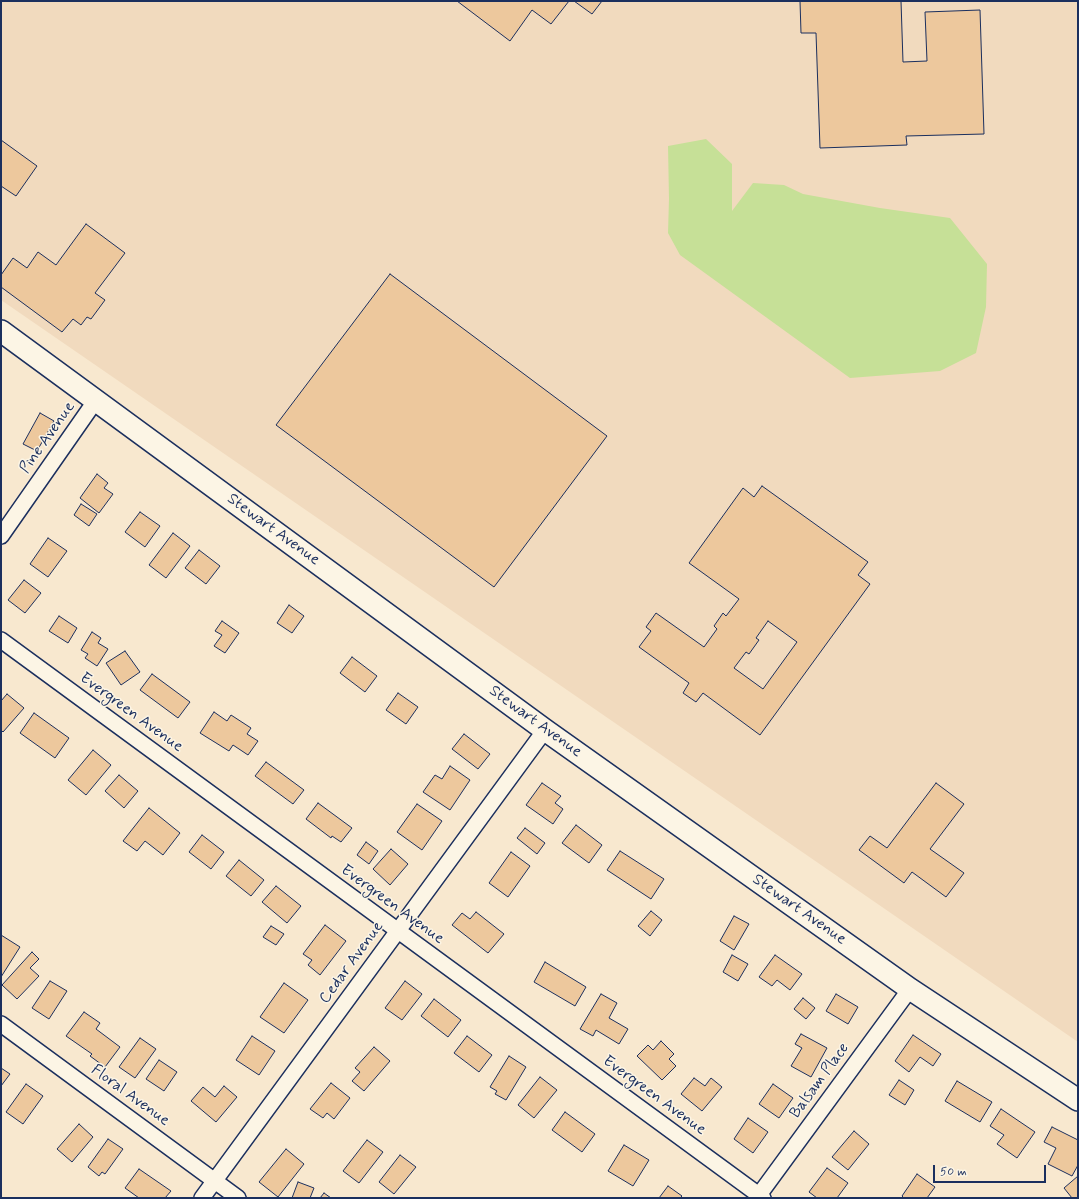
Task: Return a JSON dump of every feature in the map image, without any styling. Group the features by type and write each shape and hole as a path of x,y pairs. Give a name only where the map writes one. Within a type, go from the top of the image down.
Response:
{"main road":[{"name":"Stewart Avenue","path":"1,331 545,730 910,989 1078,1100"}],"street":[{"name":"Pine Avenue","path":"1,536 96,400"},
{"name":"Evergreen Avenue","path":"1,640 761,1197"},
{"name":"Cedar Avenue","path":"202,1198 545,730"},
{"name":"Balsam Place","path":"761,1197 910,989"},
{"name":"Floral Avenue","path":"1,1024 238,1198"}],"shaded area":[{"path":"1,1 1078,1 1078,1042 1,300"}],"green space":[{"path":"706,139 732,164 732,211 753,183 784,185 803,194 880,208 950,218 987,264 986,307 976,353 940,371 850,378 680,255 668,233 668,146"}],"building":[{"path":"457,1 569,1 551,24 532,10 510,41"},
{"path":"574,1 602,1 592,14"},
{"path":"800,1 901,1 903,62 927,61 925,12 980,10 984,134 906,136 907,145 820,148 816,33 801,33"},
{"path":"1,140 37,166 16,196 1,186"},
{"path":"86,224 125,253 95,293 105,300 91,319 87,317 81,325 73,319 62,332 1,287 1,275 13,258 27,268 38,252 56,265"},
{"path":"390,274 607,436 494,587 276,425"},
{"path":"40,413 54,421 37,451 23,444"},
{"path":"97,474 108,483 104,488 113,494 99,513 80,498"},
{"path":"762,486 868,562 858,575 870,584 760,735 703,693 696,702 683,693 689,683 639,647 651,631 646,627 656,613 704,647 717,629 714,626 723,613 726,616 739,599 689,563 743,488 754,497","holes":["768,621 797,642 763,689 734,668 746,652 749,654 759,640 756,638"]},
{"path":"81,504 97,514 89,526 74,515"},
{"path":"140,512 160,526 145,547 125,532"},
{"path":"173,533 190,546 166,578 149,565"},
{"path":"48,538 67,551 48,577 30,564"},
{"path":"199,550 220,566 206,584 185,568"},
{"path":"24,580 41,593 25,613 8,600"},
{"path":"289,605 304,616 292,633 277,623"},
{"path":"59,616 77,628 68,643 49,631"},
{"path":"222,621 239,633 225,653 214,646 222,635 215,631"},
{"path":"92,632 101,638 98,643 108,649 97,666 85,658 88,654 81,650"},
{"path":"125,651 140,672 121,685 106,663"},
{"path":"352,657 377,676 365,692 340,673"},
{"path":"152,674 190,702 178,718 140,690"},
{"path":"398,693 418,707 406,724 386,710"},
{"path":"7,694 24,708 3,732 1,730 1,701"},
{"path":"214,712 227,721 231,715 251,728 247,734 258,741 248,755 233,745 229,751 200,733"},
{"path":"34,713 69,738 55,758 20,733"},
{"path":"464,734 490,754 478,769 452,749"},
{"path":"93,750 111,765 86,795 68,780"},
{"path":"266,762 304,790 293,804 255,776"},
{"path":"450,766 470,780 450,810 423,792 435,775 442,779"},
{"path":"119,775 138,791 124,808 105,791"},
{"path":"542,783 561,796 555,803 563,809 553,824 526,805"},
{"path":"936,783 964,804 930,849 964,873 946,897 912,872 904,883 859,850 870,836 887,848"},
{"path":"318,803 352,828 341,842 332,836 331,838 306,819"},
{"path":"417,804 442,821 422,850 397,832"},
{"path":"149,808 180,833 163,855 145,841 137,851 123,841"},
{"path":"576,825 602,845 589,863 562,843"},
{"path":"525,828 545,843 537,854 517,838"},
{"path":"202,835 224,852 211,869 189,852"},
{"path":"366,842 378,851 369,864 357,855"},
{"path":"391,849 408,864 390,885 373,869"},
{"path":"620,851 664,879 651,899 607,870"},
{"path":"511,852 530,866 508,897 489,883"},
{"path":"239,860 264,880 251,896 226,876"},
{"path":"276,886 301,906 287,923 262,902"},
{"path":"651,911 662,920 650,936 638,926"},
{"path":"476,912 504,934 488,953 452,925 462,913 470,919"},
{"path":"734,916 749,924 734,950 720,941"},
{"path":"325,925 346,941 320,975 308,965 312,960 303,954"},
{"path":"271,926 284,934 276,945 263,937"},
{"path":"1,935 20,947 1,977"},
{"path":"32,952 39,959 30,968 39,976 17,999 2,985"},
{"path":"732,955 748,964 738,981 723,972"},
{"path":"775,955 802,974 790,990 777,980 772,986 759,977"},
{"path":"545,962 586,987 575,1006 534,982"},
{"path":"50,981 67,991 49,1019 32,1008"},
{"path":"405,981 422,994 402,1020 385,1008"},
{"path":"284,983 308,1000 284,1033 260,1017"},
{"path":"601,994 617,1003 609,1018 628,1029 619,1044 596,1030 593,1036 580,1029"},
{"path":"836,994 858,1007 848,1024 826,1011"},
{"path":"803,998 815,1008 806,1019 794,1009"},
{"path":"434,999 461,1020 448,1037 421,1016"},
{"path":"84,1012 100,1023 96,1029 120,1047 105,1067 90,1056 92,1054 66,1036"},
{"path":"801,1034 827,1048 811,1077 791,1066 802,1048 795,1044"},
{"path":"913,1035 941,1054 933,1066 920,1057 909,1072 895,1061"},
{"path":"252,1036 275,1051 259,1075 236,1060"},
{"path":"467,1036 492,1055 479,1072 454,1053"},
{"path":"140,1038 156,1049 135,1078 119,1067"},
{"path":"661,1041 674,1054 669,1059 676,1066 662,1080 637,1056 648,1045 653,1050"},
{"path":"374,1047 390,1061 364,1091 352,1081 360,1072 355,1068"},
{"path":"509,1056 526,1067 506,1100 495,1094 497,1091 490,1087"},
{"path":"159,1060 177,1072 164,1091 146,1079"},
{"path":"1,1068 10,1074 1,1086"},
{"path":"540,1077 557,1090 534,1118 518,1105"},
{"path":"694,1078 705,1086 711,1078 722,1087 702,1111 681,1094"},
{"path":"899,1080 914,1090 905,1105 889,1095"},
{"path":"957,1081 992,1102 980,1122 945,1101"},
{"path":"331,1083 350,1098 334,1119 327,1113 323,1118 310,1109"},
{"path":"26,1084 43,1096 23,1124 6,1112"},
{"path":"773,1084 793,1098 779,1118 759,1104"},
{"path":"224,1086 237,1097 216,1122 191,1101 203,1087 215,1097"},
{"path":"1001,1109 1035,1132 1017,1158 997,1144 1004,1135 990,1126"},
{"path":"565,1112 595,1134 582,1152 552,1130"},
{"path":"748,1118 768,1132 753,1153 734,1139"},
{"path":"79,1124 93,1137 72,1162 57,1149"},
{"path":"1052,1127 1078,1140 1078,1165 1072,1176 1048,1164 1056,1148 1044,1142"},
{"path":"854,1131 869,1144 848,1170 832,1157"},
{"path":"108,1139 123,1149 105,1174 102,1172 99,1176 88,1167"},
{"path":"367,1140 383,1152 359,1183 343,1171"},
{"path":"624,1145 649,1160 633,1186 608,1171"},
{"path":"286,1149 304,1164 278,1197 259,1182"},
{"path":"400,1155 416,1167 394,1194 379,1182"},
{"path":"827,1168 848,1183 837,1198 817,1198 809,1192"},
{"path":"139,1169 171,1191 165,1198 139,1198 125,1188"},
{"path":"917,1174 935,1187 927,1198 904,1198 902,1196"},
{"path":"1078,1176 1078,1198 1072,1198 1064,1188"},
{"path":"298,1182 314,1188 310,1198 292,1198"},
{"path":"668,1186 682,1196 680,1198 659,1198"},
{"path":"324,1193 331,1198 320,1198"}]}
